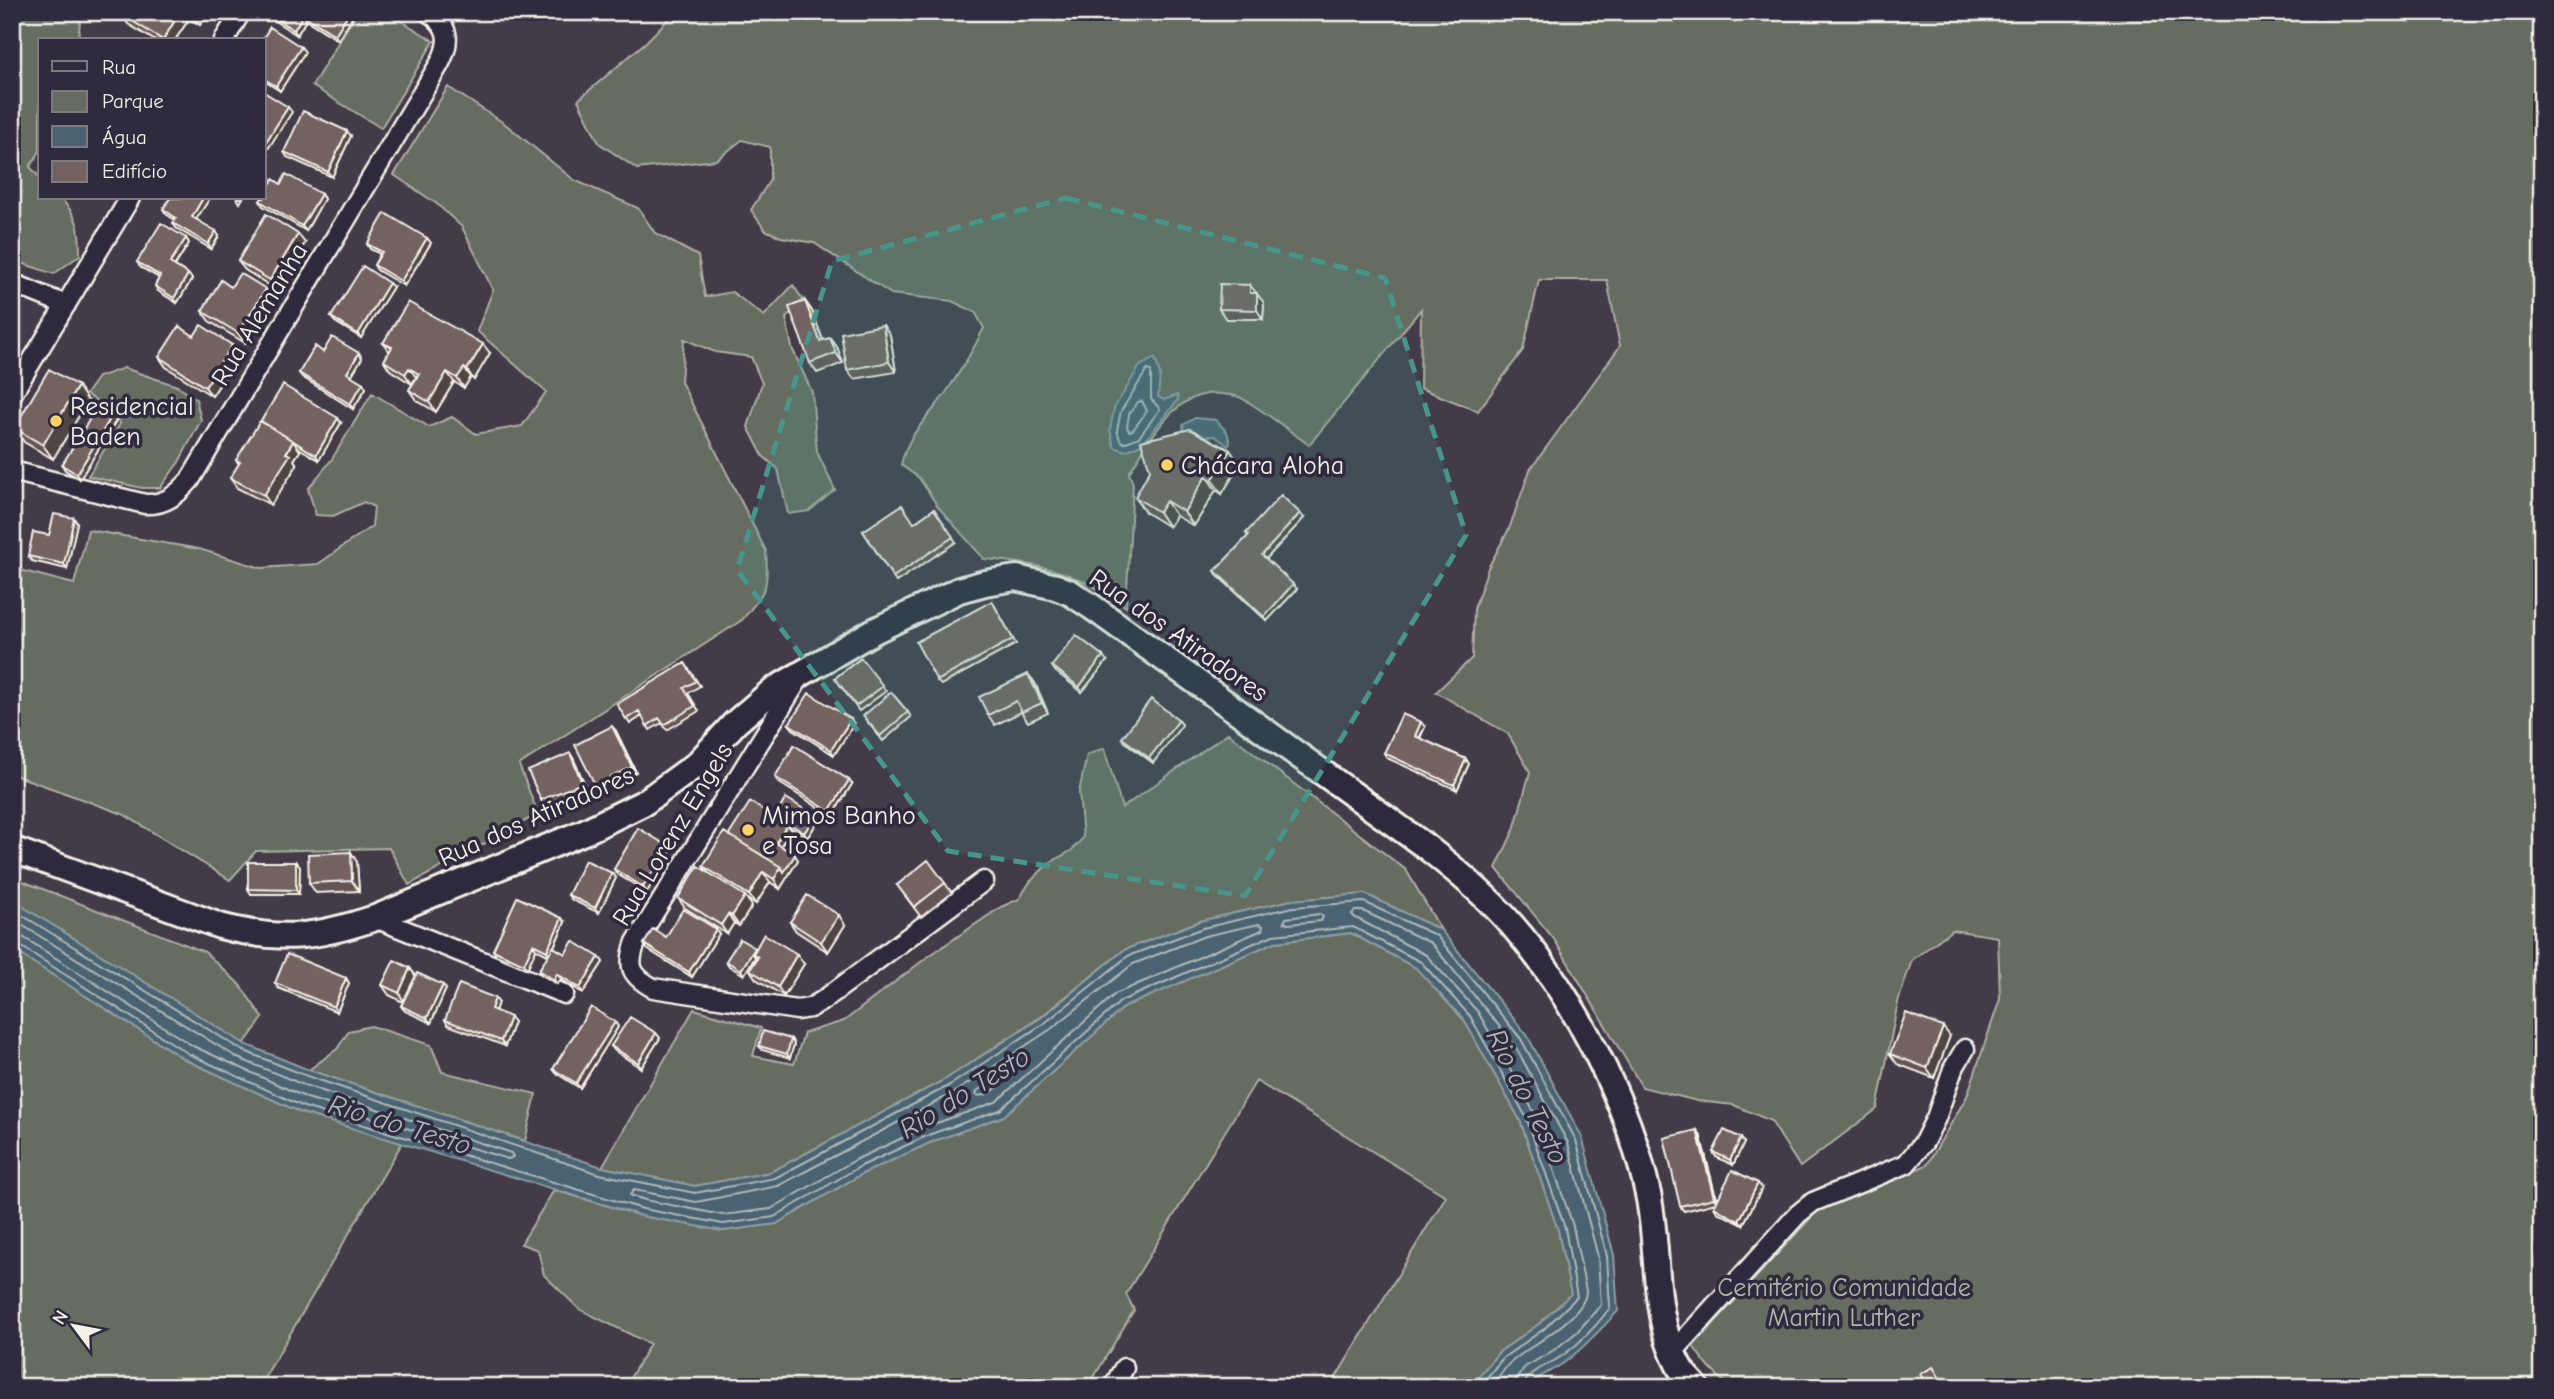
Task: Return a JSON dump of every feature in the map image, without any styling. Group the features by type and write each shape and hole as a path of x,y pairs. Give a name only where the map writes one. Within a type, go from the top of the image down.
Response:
{"street":[{"path":"225,38 241,12"},
{"name":"Rua Alemanha","path":"12,471 158,505 180,491 190,480 440,63 449,37 443,25 428,12"},
{"path":"12,394 129,200"},
{"path":"12,283 66,305"},
{"name":"Rua dos Atiradores","path":"12,849 220,926 250,934 317,935 375,918 584,832 645,802 697,764 753,706 874,631 959,590 1016,578 1037,581 1071,593 1092,607 1426,846 1478,889 1513,926 1555,981 1613,1090 1635,1144 1649,1195 1662,1314 1672,1352 1680,1369 1696,1387"},
{"name":"Rua Lorenz Engels","path":"803,673 636,942 630,957 631,969 640,981 653,988 797,1010 810,1007 822,1001 984,881"},
{"path":"375,918 564,994"},
{"path":"1672,1352 1813,1202 1906,1164 1924,1142 1936,1118 1953,1069 1965,1049"},
{"path":"1113,1387 1124,1367"}],"highlighted area":[{"path":"1066,198 1385,278 1466,535 1245,896 948,851 737,570 832,261"}],"green space":[{"path":"12,12 81,12 78,38 38,38 38,154 30,167 38,176 38,200 62,200 75,218 80,238 80,255 54,274 12,260"},
{"path":"357,12 387,12 434,41 381,128 312,86"},
{"name":"Cemitério Comunidade Martin Luther","path":"675,12 2542,12 2542,1387 1731,1387 1719,1378 1693,1346 1818,1210 1927,1165 1967,1096 2000,999 1998,937 1952,930 1912,960 1898,1002 1877,1109 1800,1167 1771,1121 1734,1105 1697,1101 1642,1087 1554,939 1496,868 1514,830 1530,772 1508,734 1436,692 1472,658 1474,609 1488,568 1509,529 1530,470 1620,346 1607,280 1539,280 1523,350 1478,411 1420,388 1421,309 1309,445 1236,396 1206,394 1178,407 1156,432 1129,473 1133,484 1126,607 1091,585 1059,572 1043,567 984,559 939,508 919,478 901,465 914,434 952,383 984,328 975,312 952,301 891,294 814,243 781,237 765,230 751,210 770,180 770,147 742,140 716,160 637,169 599,143 578,100 646,42"},
{"path":"448,87 504,123 574,180 638,208 655,233 698,256 705,297 732,292 764,316 793,285 803,300 786,318 792,348 812,392 817,452 835,490 809,511 788,514 778,469 763,456 748,427 762,383 751,357 715,352 684,339 681,382 766,551 767,574 764,589 742,620 519,765 538,814 409,885 389,848 256,851 230,880 123,814 12,774 12,568 74,584 88,530 199,549 261,568 318,564 372,526 374,507 364,502 333,516 316,515 308,489 332,459 372,393 429,427 452,417 476,434 522,426 546,392 477,331 493,290 462,227 437,204 394,175"},
{"path":"124,368 177,386 196,399 201,420 179,462 160,488 142,488 88,476 120,424 118,416 86,394 98,377"},
{"path":"1228,733 1406,870 1441,930 1365,894 1292,900 1200,921 1124,950 1042,1016 946,1079 771,1172 695,1186 602,1167 694,1009 761,1028 753,1056 794,1064 804,1033 844,1021 926,958 1001,907 1019,899 1030,882 1049,863 1071,851 1083,838 1079,792 1087,755 1104,748 1122,808"},
{"path":"12,877 205,952 239,984 263,1018 244,1044 12,900"},
{"path":"1351,933 1416,968 1464,1020 1520,1120 1558,1230 1571,1294 1539,1324 1498,1353 1470,1387 1330,1387 1446,1196 1256,1081 1126,1294 1134,1310 1088,1387 625,1387 650,1344 579,1309 544,1275 538,1250 521,1244 554,1190 642,1216 723,1231 776,1224 862,1174 934,1141 1004,1116 1124,1007 1275,942"},
{"path":"12,949 186,1060 302,1113 402,1143 259,1387 12,1387"},
{"path":"371,1026 431,1045 442,1072 536,1094 525,1141 309,1070 337,1049 349,1031"}],"water":[{"path":"1155,358 1160,375 1158,397 1164,400 1177,395 1178,400 1143,443 1126,451 1114,447 1110,430 1114,408 1140,366"},
{"path":"1195,418 1216,420 1227,432 1230,443 1228,446 1215,436 1198,437 1184,433 1183,425"},
{"name":"Rio do Testo","path":"1365,894 1441,930 1527,1035 1582,1137 1614,1255 1618,1311 1572,1356 1528,1387 1470,1387 1498,1353 1539,1324 1571,1294 1558,1230 1520,1120 1464,1020 1416,968 1351,933 1275,942 1124,1007 1004,1116 934,1141 862,1174 776,1224 723,1231 642,1216 302,1113 186,1060 12,949 12,900 245,1044 309,1070 602,1167 695,1186 771,1172 946,1079 1042,1017 1124,950 1200,921 1292,900"}],"building":[{"path":"180,12 164,38 160,38 121,14"},
{"path":"267,12 349,12 335,35 303,15 294,30"},
{"path":"270,27 301,47 276,86 266,80 266,38 263,38"},
{"path":"266,93 288,107 266,142"},
{"path":"303,111 347,131 328,172 284,152"},
{"path":"286,174 321,194 302,226 260,201 266,200 266,191 273,179 281,184"},
{"path":"169,200 202,200 192,217 216,231 208,244 173,223 176,218 163,209"},
{"path":"385,213 427,238 401,281 374,265 382,252 367,244"},
{"path":"266,214 298,234 270,280 238,261"},
{"path":"161,223 186,238 170,263 188,274 174,298 155,286 160,276 137,262"},
{"path":"363,266 389,283 358,334 331,317"},
{"path":"240,273 266,289 238,333 202,311 221,280 231,287"},
{"path":"1220,284 1250,285 1250,293 1257,293 1257,310 1219,309"},
{"path":"805,301 820,341 830,338 836,353 810,363 789,307"},
{"path":"408,302 483,344 467,370 464,368 457,378 447,372 429,402 409,390 419,374 409,368 405,374 384,361 392,347 383,343"},
{"path":"201,325 232,345 205,387 159,357 179,326 194,336"},
{"path":"883,325 889,362 847,370 841,333"},
{"path":"332,337 359,353 347,373 363,383 350,404 299,373 315,346 323,352"},
{"path":"49,369 78,386 43,445 14,428"},
{"path":"283,385 338,418 316,455 261,421"},
{"path":"98,405 113,414 77,474 62,465"},
{"path":"260,421 293,441 286,453 290,455 264,495 230,478 240,462 236,460"},
{"path":"1190,429 1230,450 1212,480 1206,476 1184,512 1166,501 1159,512 1135,497 1150,470 1141,441"},
{"path":"1281,495 1300,513 1262,555 1293,584 1264,617 1215,571"},
{"path":"902,505 914,523 934,509 953,537 893,577 863,531"},
{"path":"54,514 74,518 64,564 28,556 33,532 49,535"},
{"path":"992,601 1013,639 937,681 916,642"},
{"path":"1076,635 1103,656 1079,687 1052,666"},
{"path":"861,658 883,686 856,706 835,678"},
{"path":"685,663 696,681 684,688 695,706 664,725 659,718 647,726 639,711 626,719 617,704"},
{"path":"1028,674 1042,703 1022,712 1016,701 988,715 979,697"},
{"path":"891,692 908,712 880,736 863,716"},
{"path":"809,693 851,719 831,750 789,724"},
{"path":"1151,699 1179,720 1149,758 1122,738"},
{"path":"1402,714 1421,722 1415,736 1466,759 1454,785 1384,753"},
{"path":"612,726 632,767 595,785 575,745"},
{"path":"794,745 849,780 829,811 775,777"},
{"path":"570,753 582,783 541,800 528,771"},
{"path":"786,798 815,816 804,833 776,815"},
{"path":"750,802 787,825 776,843 795,855 784,872 781,867 729,835"},
{"path":"638,828 668,846 643,887 614,869"},
{"path":"724,832 781,867 774,879 763,872 749,895 703,866"},
{"path":"351,852 352,881 309,883 308,854"},
{"path":"585,860 612,873 595,908 568,895"},
{"path":"928,860 945,883 914,907 897,885"},
{"path":"248,862 296,862 296,890 248,889"},
{"path":"698,866 745,896 732,916 728,914 721,925 678,898"},
{"path":"807,895 839,915 821,942 790,922"},
{"path":"517,897 562,918 547,951 533,944 524,964 493,950"},
{"path":"683,909 716,929 689,972 644,944 653,929 666,937"},
{"path":"764,934 797,954 778,987 750,970 758,957 753,954"},
{"path":"740,939 755,948 741,970 726,961"},
{"path":"573,941 599,957 580,988 557,974 554,980 539,970 553,947 565,954"},
{"path":"287,954 346,978 334,1007 275,983"},
{"path":"394,960 410,968 399,993 382,985"},
{"path":"417,973 443,985 427,1018 401,1006"},
{"path":"459,984 495,998 491,1009 510,1017 501,1041 445,1020"},
{"path":"591,1007 615,1022 576,1083 553,1069"},
{"path":"1906,1013 1943,1027 1927,1068 1890,1054"},
{"path":"630,1017 656,1033 638,1063 611,1046"},
{"path":"763,1031 791,1039 787,1054 759,1046"},
{"path":"1697,1130 1714,1198 1680,1206 1664,1138"},
{"path":"1724,1130 1741,1138 1730,1160 1713,1152"},
{"path":"1732,1170 1758,1183 1739,1221 1714,1207"},
{"path":"1933,1367 1944,1385 1940,1387 1928,1387 1920,1374"}],"place":[{"name":"Residencial Baden","path":"56,421"},
{"name":"Chácara Aloha","path":"1167,465"},
{"name":"Mimos Banho e Tosa","path":"748,830"}]}
